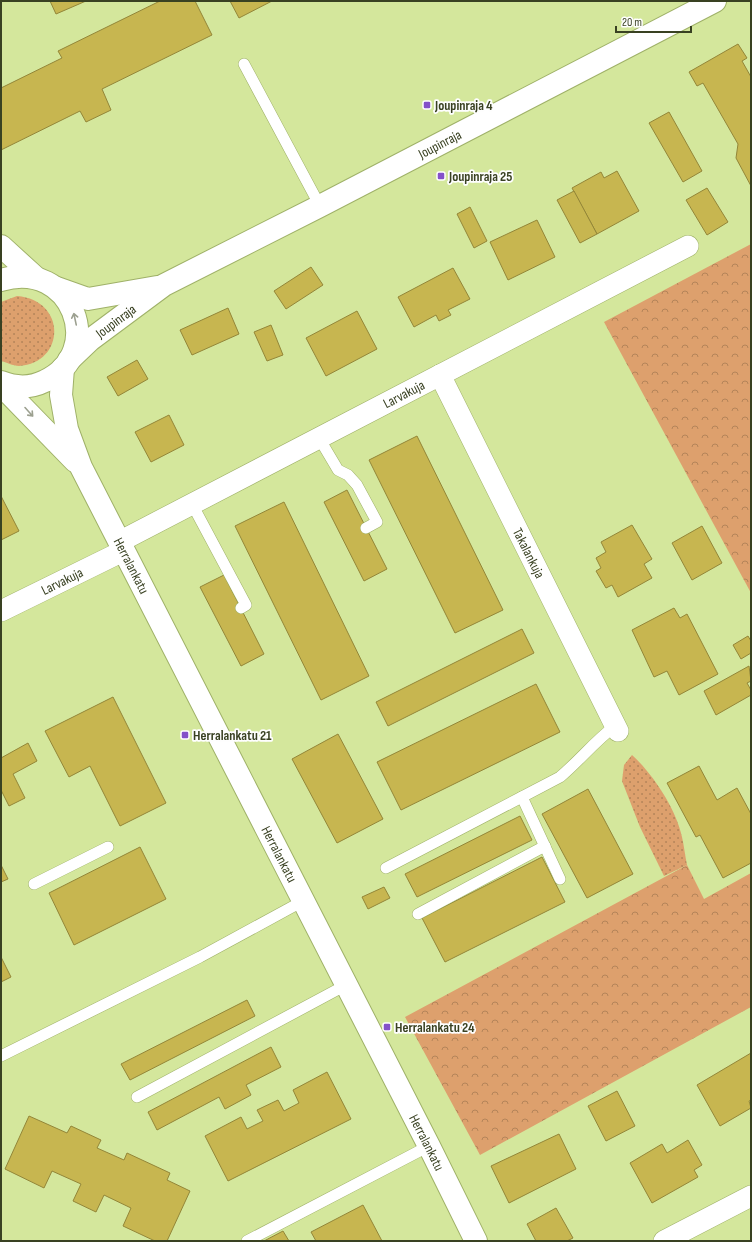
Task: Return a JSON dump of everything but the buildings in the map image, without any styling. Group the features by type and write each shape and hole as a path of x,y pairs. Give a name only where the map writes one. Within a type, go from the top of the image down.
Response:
{"street":[{"name":"Joupinraja","path":"1,384 25,387 39,384 52,378 90,340 164,285 320,206 715,1"},
{"path":"1,246 35,277 56,288"},
{"name":"Larvakuja","path":"1,611 121,546 192,504 688,246"},
{"path":"1,280 18,276 35,277"},
{"name":"Joupinraja","path":"56,288 88,299 164,285"},
{"name":"Herralankatu","path":"56,288 68,300 75,314 77,329 75,346 66,364 61,395 67,429 81,467 430,1146 476,1241"},
{"name":"Takalankuja","path":"440,375 617,728"},
{"name":"Herralankatu","path":"1,384 81,467"},
{"path":"664,1241 751,1196"}],"lane":[{"path":"244,64 320,206"},
{"path":"319,438 338,470 348,475 357,485 377,522 366,528"},
{"path":"192,504 246,606 241,608"},
{"path":"386,868 560,777 580,760 597,740 617,728"},
{"path":"522,797 560,879"},
{"path":"418,914 545,846"},
{"path":"34,884 108,847"},
{"path":"1,1056 200,957 303,901"},
{"path":"137,1097 346,985"},
{"path":"247,1241 430,1146"}],"green space":[{"path":"751,244 751,593 604,322"},
{"path":"17,296 33,300 45,308 52,319 54,331 52,344 46,354 34,362 19,366 1,361 1,302"},
{"path":"632,755 648,772 663,793 675,815 682,837 687,865 664,876 640,827 622,781 624,765"},
{"path":"687,865 704,899 751,873 751,1007 480,1155 405,1017"}],"place":[{"name":"Joupinraja 4","path":"427,105"},
{"name":"Joupinraja 25","path":"441,176"},
{"name":"Herralankatu 21","path":"185,735"},
{"name":"Herralankatu 24","path":"387,1027"}]}
